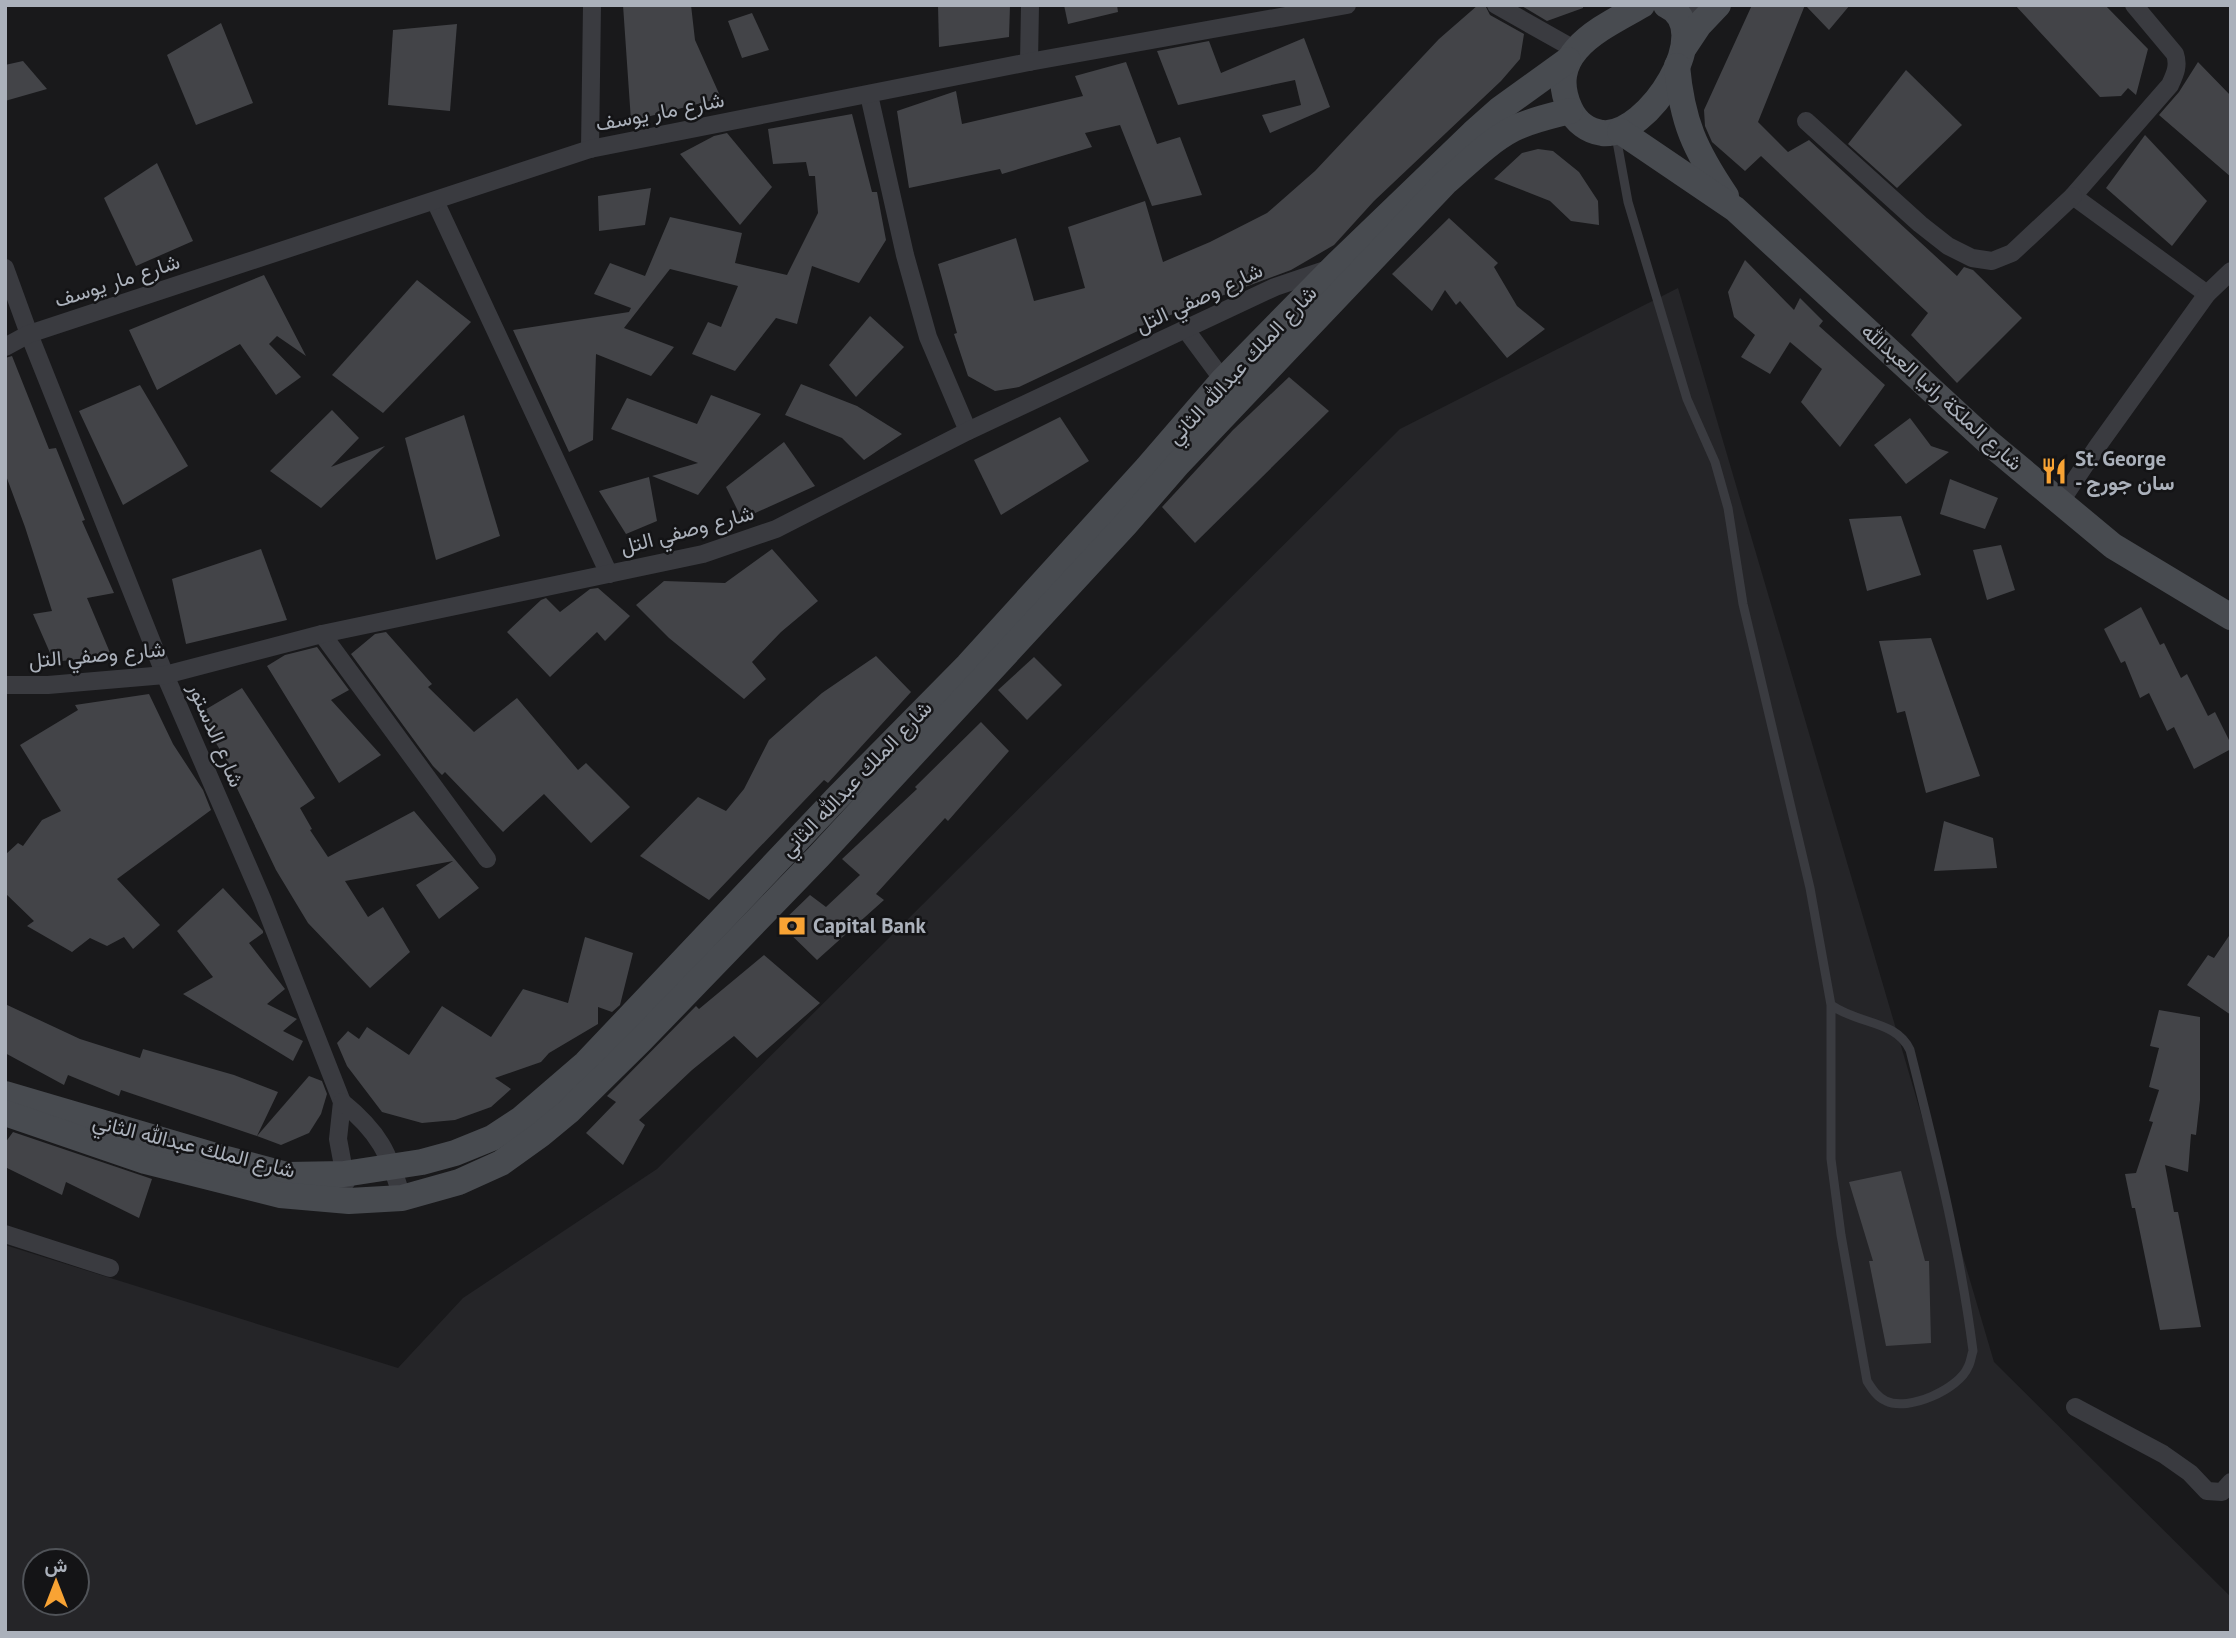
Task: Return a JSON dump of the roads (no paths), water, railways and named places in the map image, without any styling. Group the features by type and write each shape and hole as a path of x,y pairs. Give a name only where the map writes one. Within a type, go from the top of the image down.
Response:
{"main road":[{"name":"شارع الملك عبدالله الثاني","path":"5,1094 287,1175 344,1174 394,1168 454,1153 492,1138 521,1119 586,1063 835,799 968,664 1147,468 1223,380 1334,267 1500,109 1571,55 1585,38 1642,5"},
{"path":"1666,5 1681,17 1685,37"},
{"path":"1571,55 1563,77 1564,95 1570,111 1578,122 1590,130 1618,132 1641,118 1656,103 1685,37 1718,5"},
{"name":"شارع الملكة رانيا العبدالله","path":"1685,37 1679,91 1692,139 1703,162 1735,209"},
{"name":"شارع الملك عبدالله الثاني","path":"5,1113 145,1161 280,1195 349,1201 402,1198 459,1182 501,1163 569,1111 819,856 1196,445 1445,183 1512,130 1570,111"},
{"name":"شارع الملكة رانيا العبدالله","path":"1618,132 1735,209 1988,442 2113,546 2231,617"}],"street":[{"path":"590,149 592,5"},
{"path":"1029,62 1030,5"},
{"name":"شارع مار يوسف","path":"5,347 29,334 590,149 1029,62 1347,5"},
{"path":"1496,5 1571,55"},
{"path":"1806,121 1948,246 1972,258 1992,261 2012,253 2073,196 2170,85 2178,64 2175,54 2134,5"},
{"path":"869,95 905,255 928,337 968,430"},
{"path":"2073,196 2207,294"},
{"path":"435,201 609,574"},
{"name":"شارع وصفي التل","path":"5,685 48,685 165,675 322,634 703,554 776,529 968,430 1275,287 1334,267"},
{"name":"شارع الدستور","path":"5,268 165,675 263,901 342,1102 377,1135 394,1168 402,1198"},
{"path":"2061,501 2207,294 2231,271"},
{"path":"1185,330 1223,380"},
{"path":"322,634 487,859"},
{"name":"شارع الدستور","path":"342,1102 338,1139 349,1201"},
{"path":"5,1234 110,1268"},
{"path":"2075,1407 2163,1454 2190,1473 2207,1491 2222,1492 2231,1482"}],"lane":[{"path":"1618,132 1628,202 1687,399 1715,462 1728,508 1743,604 1810,888 1831,1005 1831,1159 1841,1235 1867,1381 1875,1393 1887,1402 1897,1404 1917,1401 1942,1392 1960,1380 1968,1368 1973,1351 1950,1218 1929,1125 1905,1038 1894,1030 1852,1017 1831,1005"}],"place":[{"name":"St. George - سان جورج","path":"2054,471"},
{"name":"Capital Bank","path":"792,926"}]}
